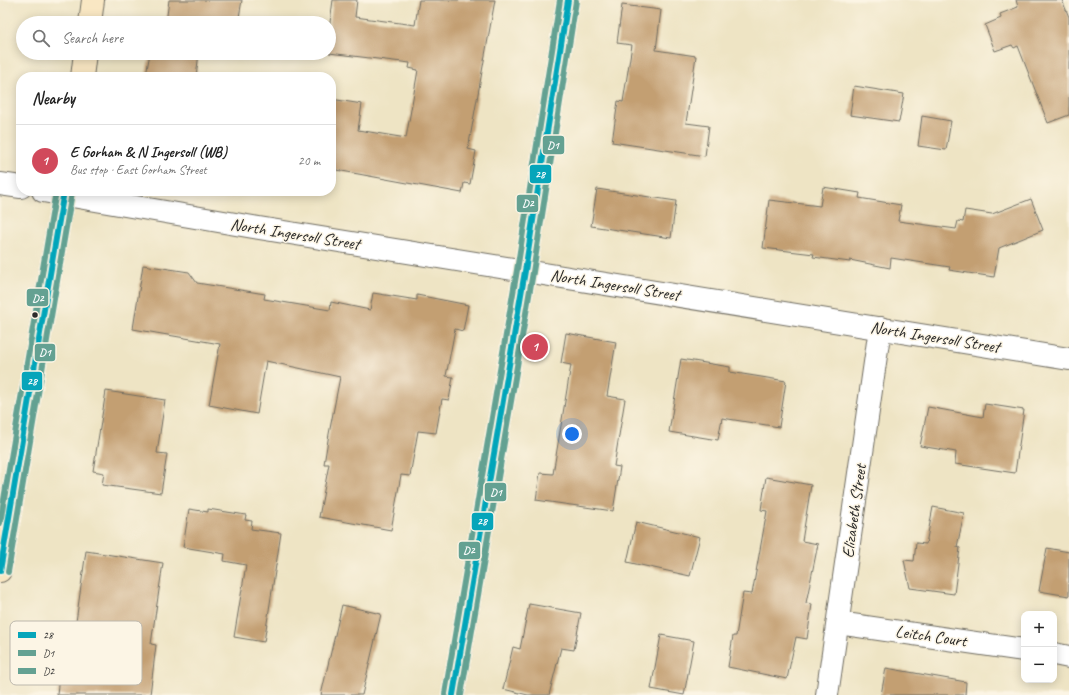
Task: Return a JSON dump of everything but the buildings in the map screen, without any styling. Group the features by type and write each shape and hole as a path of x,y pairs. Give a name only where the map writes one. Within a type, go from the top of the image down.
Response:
{"main road":[{"path":"91,16 93,0"},
{"path":"453,695 525,271 568,0"},
{"path":"83,72 84,60"},
{"path":"0,571 56,196"}],"street":[{"path":"0,184 16,186"},
{"name":"North Ingersoll Street","path":"75,196 112,204 212,221 1069,359"},
{"name":"Elizabeth Street","path":"827,695 880,328"},
{"name":"Leitch Court","path":"838,623 1021,650"},
{"path":"1057,654 1069,656"}],"transit line":[{"name":"D2","path":"445,694 517,270 560,0"},
{"name":"28","path":"453,695 525,271 568,0"},
{"name":"D1","path":"461,695 533,272 576,1"},
{"name":"D2","path":"0,523 55,196"},
{"name":"28","path":"0,571 63,196"},
{"name":"D1","path":"8,572 71,196"}],"place":[{"name":"E Gorham & N Ingersoll (WB)","path":"535,347"}]}
